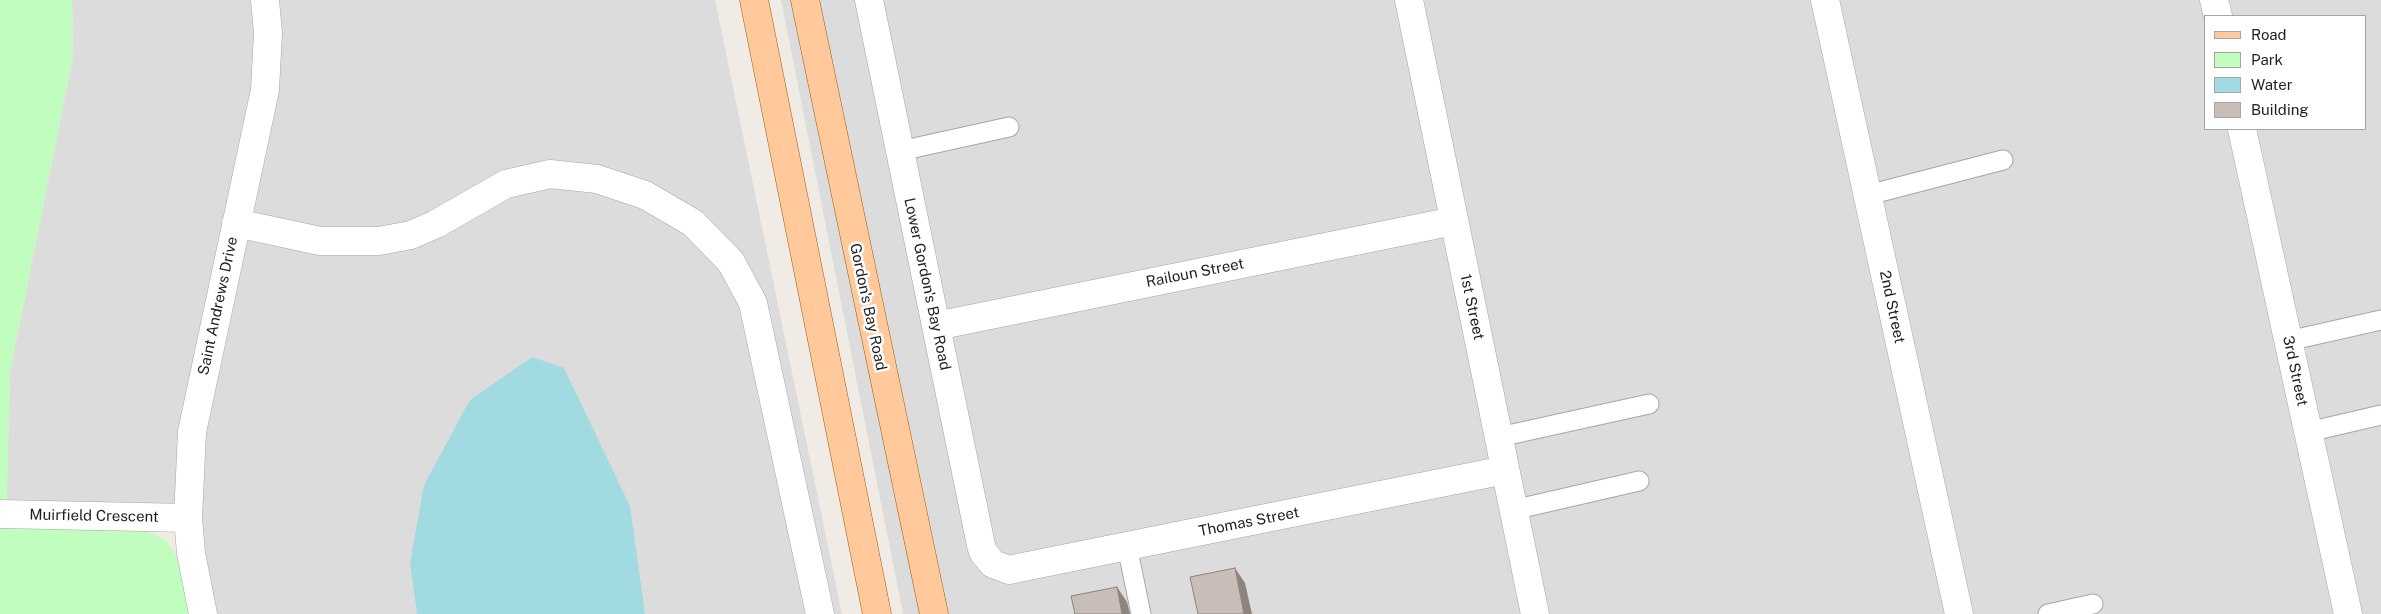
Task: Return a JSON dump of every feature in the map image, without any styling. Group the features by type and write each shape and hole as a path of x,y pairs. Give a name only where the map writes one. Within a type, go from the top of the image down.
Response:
{"main road":[{"path":"754,0 877,614"},
{"name":"Gordon's Bay Road","path":"805,0 934,614"}],"street":[{"name":"Saint Andrews Drive","path":"203,614 191,553 188,518 192,432 264,90 268,34 265,0"},
{"name":"Lower Gordon's Bay Road","path":"869,0 981,545 983,552 993,564"},
{"name":"1st Street","path":"1409,0 1535,614"},
{"name":"2nd Street","path":"1825,0 1960,614"},
{"path":"2214,0 2218,15"},
{"name":"3rd Street","path":"2242,130 2348,614"},
{"path":"236,224 320,241 379,242 411,235 436,224 506,184 550,174 597,179 645,196 693,223 731,262 753,303 820,614"},
{"name":"Railoun Street","path":"936,326 1454,221"},
{"name":"Thomas Street","path":"993,564 1010,570 1505,470"},
{"name":"Muirfield Crescent","path":"0,514 188,518"}],"lane":[{"path":"900,150 1009,127"},
{"path":"1868,195 2003,160"},
{"path":"2288,340 2381,320"},
{"path":"1499,437 1649,404"},
{"path":"2308,432 2381,415"},
{"path":"1513,510 1639,481"},
{"path":"1127,546 1141,614"},
{"path":"2048,614 2093,604"}],"shaded area":[{"path":"72,0 715,0 842,614 204,614 189,517 6,513 10,372 73,56"},
{"path":"781,0 2381,0 2381,614 903,614"}],"green space":[{"path":"0,0 72,0 73,56 10,372 7,499 0,500"},
{"path":"0,528 145,531 156,535 167,541 177,557 189,614 0,614"}],"water":[{"path":"532,357 564,368 630,506 645,614 417,614 410,563 424,485 470,400"}],"building":[{"path":"1235,568 1244,614 1198,614 1190,577"},
{"path":"1117,587 1122,614 1075,614 1071,596"}]}
